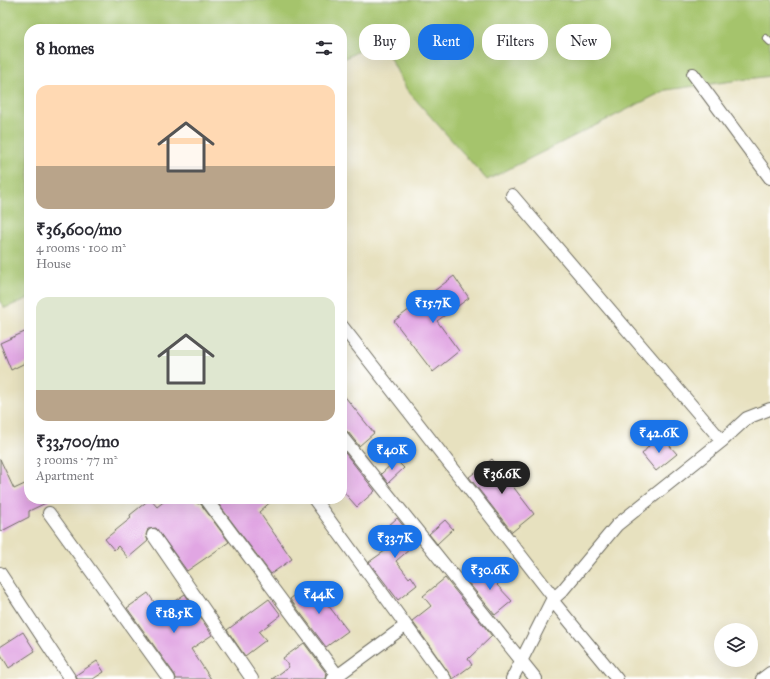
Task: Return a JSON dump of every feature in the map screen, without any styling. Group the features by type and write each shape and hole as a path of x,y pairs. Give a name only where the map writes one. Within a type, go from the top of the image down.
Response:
{"street":[{"path":"693,74 770,178"},
{"path":"512,195 722,441"},
{"path":"347,332 553,599 617,679"},
{"path":"512,679 553,599 617,525 722,441 747,418 770,409"},
{"path":"347,443 536,679"},
{"path":"210,504 335,677 405,626"},
{"path":"318,504 445,679"},
{"path":"49,513 169,679"},
{"path":"153,535 252,679"},
{"path":"0,573 70,679"},
{"path":"762,679 770,673"}],"green space":[{"path":"0,0 770,0 770,76 666,90 487,180 407,90 391,60 410,60 410,24 359,24 359,51 347,57 347,24 24,24 24,300 5,308 0,302"}],"building":[{"path":"454,276 469,298 437,321 459,351 433,372 394,321"},
{"path":"24,332 24,364 11,370 0,343"},
{"path":"347,399 374,433 359,446 348,432"},
{"path":"662,437 677,454 656,471 642,454 654,440 656,442"},
{"path":"347,455 375,491 357,507 347,496"},
{"path":"0,459 14,489 24,484 24,504 44,504 29,511 29,517 0,532"},
{"path":"492,459 534,514 512,532 469,477"},
{"path":"396,460 404,468 388,483 381,474"},
{"path":"144,504 154,504 157,507 161,504 201,504 229,542 187,571 156,528 148,529 146,535 148,541 128,558 118,546 114,550 105,539 131,518 130,515"},
{"path":"218,504 268,504 259,512 292,559 271,574"},
{"path":"397,518 417,543 396,561 409,578 411,576 417,585 398,600 369,562 389,548 378,535"},
{"path":"445,520 453,529 437,544 429,534"},
{"path":"486,567 499,583 497,585 512,601 495,615 467,581"},
{"path":"445,578 492,636 468,659 472,665 453,679 412,621 431,606 423,596"},
{"path":"311,583 348,631 326,647 290,599"},
{"path":"148,593 160,611 185,594 212,635 191,649 211,679 176,679 175,675 127,608"},
{"path":"269,599 281,615 259,632 266,640 245,656 227,630"},
{"path":"23,632 35,651 9,668 0,653 0,647"},
{"path":"304,643 327,674 326,679 272,679 289,667 283,658"},
{"path":"97,661 104,672 93,679 77,679 76,675"}]}
